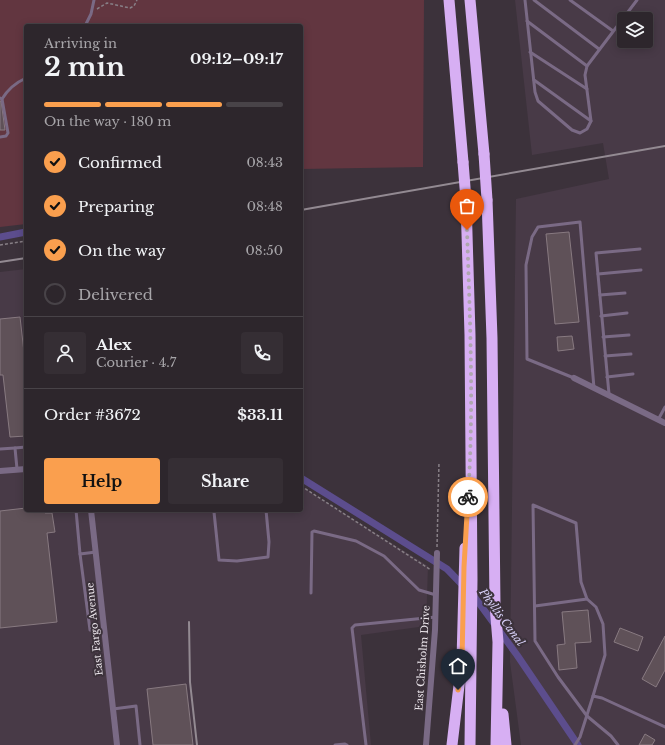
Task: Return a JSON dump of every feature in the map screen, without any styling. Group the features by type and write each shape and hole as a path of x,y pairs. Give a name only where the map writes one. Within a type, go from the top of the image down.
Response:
{"highway":[{"path":"450,0 466,200 470,335 472,578 470,745"},
{"path":"470,0 487,200 492,338 495,604 506,745"},
{"path":"452,745 462,660 464,567 471,459"},
{"path":"496,745 498,642"}],"street":[{"path":"574,378 665,423"},
{"path":"0,471 24,469"},
{"name":"East Fargo Avenue","path":"91,512 117,745"},
{"name":"East Chisholm Drive","path":"426,745 436,617 437,553"}],"lane":[{"path":"86,24 91,14 94,0"},
{"path":"525,0 533,80 538,101 572,130 580,133 587,129 591,120 585,75 587,66 637,0"},
{"path":"534,0 599,49"},
{"path":"570,0 613,32"},
{"path":"527,21 587,66"},
{"path":"530,52 587,89"},
{"path":"0,137 6,136 8,133 1,98 14,84 24,79"},
{"path":"533,80 591,120"},
{"path":"574,378 527,359 526,265 532,237 538,227 580,222 594,389"},
{"path":"609,396 596,253 640,249"},
{"path":"598,274 641,270"},
{"path":"600,296 625,293"},
{"path":"602,316 627,314"},
{"path":"603,337 629,335"},
{"path":"605,356 631,354"},
{"path":"607,377 633,374"},
{"path":"658,420 665,406"},
{"path":"0,449 24,447"},
{"path":"15,448 17,470"},
{"path":"575,745 580,737 587,716 605,655 602,624 596,607 587,599 581,582 576,523 533,505 535,641 558,678 587,716 611,736 618,745"},
{"path":"76,512 90,630 105,630"},
{"path":"214,512 219,560 237,561 268,557 269,542 266,512"},
{"path":"311,593 312,532 314,531 356,541 384,556 419,590 436,595"},
{"path":"80,554 96,552"},
{"path":"535,606 587,599"},
{"path":"366,745 352,628 355,625 436,617"},
{"path":"593,696 602,698 665,727"},
{"path":"113,709 136,706 140,745"},
{"path":"335,745 347,745"}],"path":[{"path":"94,12 107,3 130,8 134,6 137,0"},
{"path":"0,245 24,241"},
{"path":"437,553 439,462"},
{"path":"303,487 437,574"}],"shaded area":[{"path":"0,0 424,0 423,167 303,169 303,24 24,24 24,224 0,227"},
{"path":"515,0 665,0 665,745 521,745 510,662 516,199 609,179 603,143 532,155"},
{"path":"24,269 24,512 303,512 303,487 428,566 426,626 361,635 371,745 0,745 0,272"}],"building":[{"path":"1,101 5,130 0,130"},
{"path":"569,232 579,322 555,324 546,234"},
{"path":"20,317 24,352 24,436 10,437 3,375 0,375 0,319"},
{"path":"572,336 574,349 558,351 557,337"},
{"path":"24,508 24,512 52,513 55,532 47,533 57,622 0,628 0,511"},
{"path":"588,610 591,642 575,643 577,668 559,670 557,645 565,644 562,612"},
{"path":"620,628 643,637 638,651 614,642"},
{"path":"665,636 665,670 656,687 642,679"},
{"path":"186,684 193,745 153,745 147,689"},
{"path":"645,734 655,740 652,745 639,745"}],"waterway":[{"name":"Phyllis Canal","path":"0,237 24,232"},
{"name":"Phyllis Canal","path":"303,479 447,569 476,599 517,655 578,745"}],"railway":[{"path":"303,210 665,146"},
{"path":"0,262 24,258"},
{"path":"189,622 190,682 197,745"}],"way so far":[{"path":"467,230 471,459 468,497"}],"route":[{"path":"458,690 462,660 464,567 468,497"}]}
